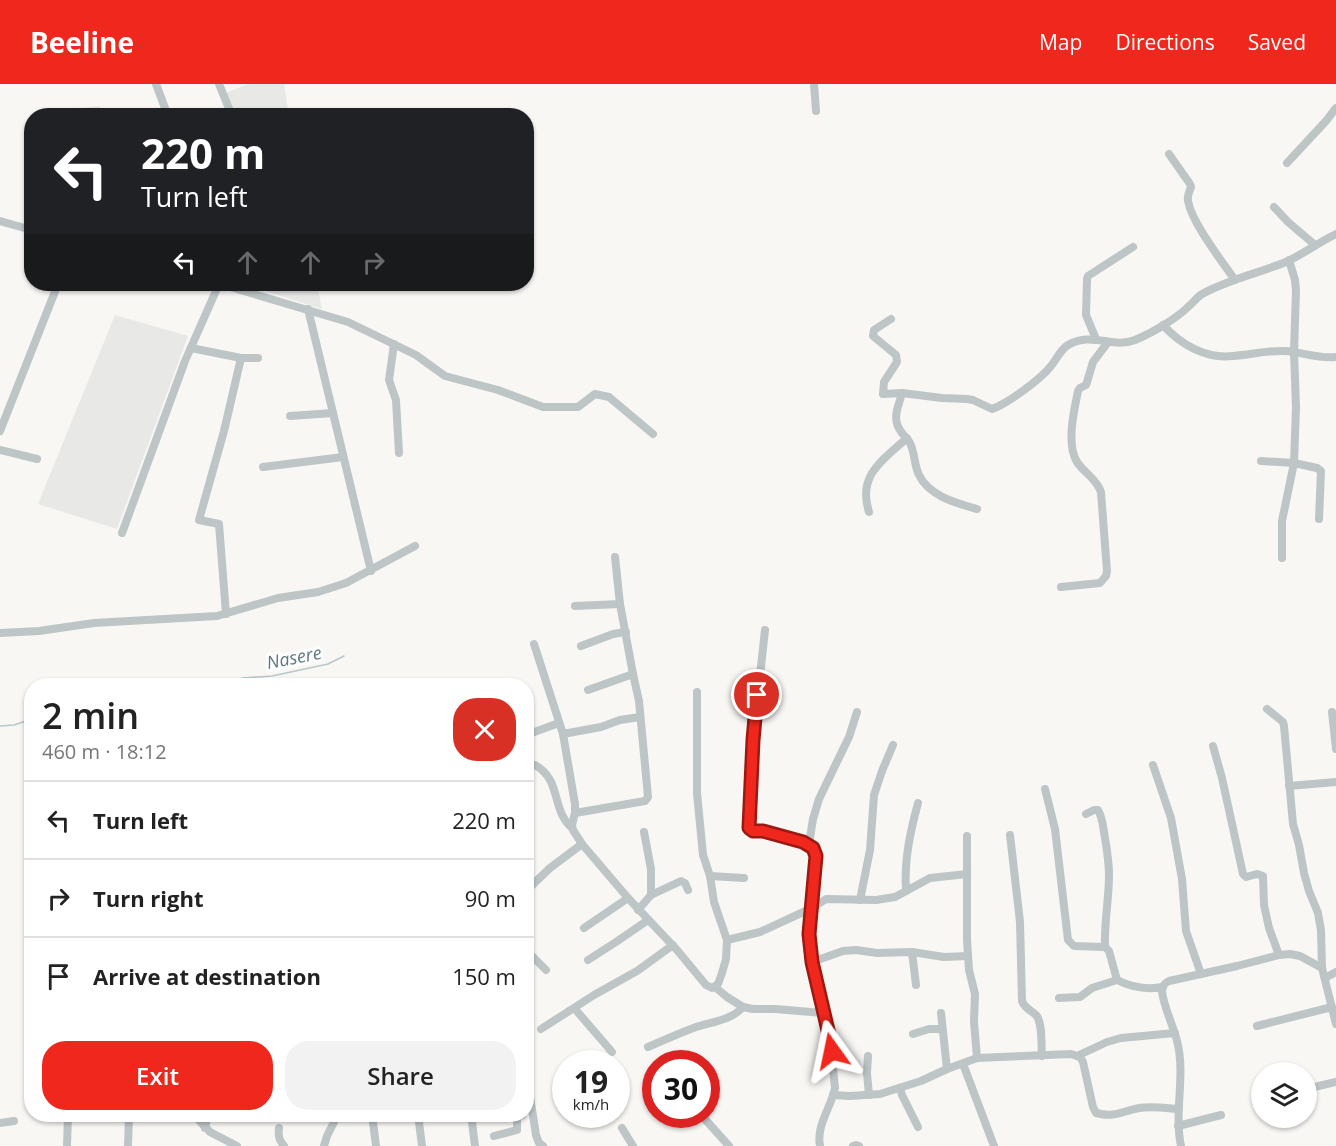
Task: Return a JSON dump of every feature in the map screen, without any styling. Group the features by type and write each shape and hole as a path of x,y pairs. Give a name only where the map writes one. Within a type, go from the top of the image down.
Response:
{"street":[{"path":"156,84 165,108"},
{"path":"219,84 229,108"},
{"path":"814,84 816,111"},
{"path":"1287,163 1326,122 1336,108"},
{"path":"1169,154 1190,184 1188,202 1194,217 1235,280"},
{"path":"1274,207 1315,245"},
{"path":"0,221 24,228"},
{"path":"891,319 874,330 873,336 897,358 897,362 884,382 883,394 902,393 973,400 992,409 1050,368 1067,345 1090,339 1127,342 1136,339 1163,325 1189,307 1203,293 1289,260 1336,234"},
{"path":"1096,339 1086,315 1088,276 1133,248"},
{"path":"1282,558 1282,521 1294,463 1296,407 1294,352 1296,290 1289,260"},
{"path":"0,431 55,291"},
{"path":"122,533 191,348 216,291"},
{"path":"244,291 348,322 416,355 445,376 498,390 543,407 578,407 595,394 609,397 653,434"},
{"path":"308,309 371,571"},
{"path":"1163,325 1182,342 1207,355 1232,356 1286,351 1319,357 1336,357"},
{"path":"1062,587 1100,583 1107,571 1101,492 1095,480 1076,460 1072,433 1078,391 1086,385 1093,362 1108,342"},
{"path":"394,344 389,381 396,400 399,453"},
{"path":"191,348 241,358 258,358"},
{"path":"226,614 219,524 199,520 224,431 241,358"},
{"path":"902,393 895,419 913,449 918,474 941,496 977,509"},
{"path":"290,416 333,413"},
{"path":"869,512 865,494 873,470 907,438"},
{"path":"0,450 37,459"},
{"path":"263,468 343,457"},
{"path":"1261,461 1294,463 1321,471 1319,519"},
{"path":"0,633 39,631 94,623 217,616 278,598 318,592 346,583 415,546"},
{"path":"575,813 648,799 639,701 620,604 615,556"},
{"path":"575,606 620,604"},
{"path":"765,630 753,740 749,828 753,831 763,831 809,844 816,856 809,934 812,962 830,1039 835,1088 820,1127 818,1135 820,1146"},
{"path":"581,646 626,632"},
{"path":"534,644 563,734 575,804 572,828"},
{"path":"588,690 633,674"},
{"path":"698,692 697,793 703,855 710,876 714,902 727,940 726,959 715,987"},
{"path":"1267,709 1283,722 1284,726 1293,824 1304,873 1318,913 1322,968 1336,1024"},
{"path":"809,844 819,799 849,737 857,712"},
{"path":"1332,712 1336,749"},
{"path":"563,734 640,717"},
{"path":"534,732 559,723"},
{"path":"860,900 870,850 874,795 893,745"},
{"path":"1213,746 1243,874 1246,877 1257,874 1263,876 1264,905 1269,928 1279,955"},
{"path":"534,765 546,774 555,790 563,819 582,844 706,985 715,987 743,1006 753,1009 823,1013"},
{"path":"1153,765 1171,818 1182,879 1186,931 1201,974"},
{"path":"1289,786 1336,782"},
{"path":"1045,789 1055,829 1068,940 1074,946 1105,947 1109,951 1117,980"},
{"path":"906,891 907,848 918,803"},
{"path":"1086,814 1094,810 1100,813 1109,861 1105,947"},
{"path":"644,832 651,869 651,895"},
{"path":"1010,835 1020,922 1022,1002 1040,1021 1042,1056"},
{"path":"967,836 968,956 975,994 974,1022 977,1058"},
{"path":"534,883 582,844"},
{"path":"727,940 760,932 826,899 876,900 895,897 930,878 967,874"},
{"path":"710,876 744,878"},
{"path":"638,910 651,895 681,881 685,883 688,891"},
{"path":"584,928 628,898"},
{"path":"588,960 648,920"},
{"path":"541,1029 637,971 673,945"},
{"path":"812,962 843,951 856,950 912,952 944,957 968,956"},
{"path":"912,952 916,985"},
{"path":"1181,1146 1178,1126 1180,1055 1162,991 1165,984 1169,981 1279,955 1300,956 1322,968"},
{"path":"534,958 546,970"},
{"path":"1325,978 1336,972"},
{"path":"1059,998 1080,997 1092,988 1117,980 1127,985 1152,989 1163,987"},
{"path":"648,1047 731,1016 743,1006"},
{"path":"1257,1026 1332,1007"},
{"path":"574,1009 610,1050"},
{"path":"941,1013 947,1069"},
{"path":"913,1034 929,1029 942,1029"},
{"path":"1077,1056 1121,1038 1175,1033"},
{"path":"833,1095 869,1095 900,1088 977,1058 1071,1054 1080,1057 1083,1062 1096,1113 1119,1114 1142,1107 1178,1109"},
{"path":"868,1056 869,1095"},
{"path":"963,1064 994,1146"},
{"path":"1317,1086 1336,1082"},
{"path":"900,1088 918,1127"},
{"path":"1178,1126 1221,1115"},
{"path":"0,1123 14,1121"},
{"path":"67,1146 68,1122"},
{"path":"128,1146 129,1122"},
{"path":"200,1122 210,1132 237,1146"},
{"path":"205,1128 206,1122"},
{"path":"324,1146 334,1122"},
{"path":"373,1122 376,1146"},
{"path":"419,1122 422,1146"},
{"path":"472,1122 475,1146"},
{"path":"494,1136 517,1130 521,1122"},
{"path":"529,1122 539,1143 543,1146"},
{"path":"279,1128 279,1140 284,1146"},
{"path":"622,1128 633,1146"},
{"path":"713,1128 729,1146"},
{"path":"854,1146 856,1144 859,1146"}],"shaded area":[{"path":"248,84 284,84 288,108 231,108 226,93"},
{"path":"265,291 318,291 322,309"},
{"path":"115,315 188,336 117,529 38,504"}],"waterway":[{"name":"Nasere","path":"243,678 272,676 328,664 344,656"},
{"name":"Nasere","path":"0,726 24,722"}],"route":[{"path":"757,695 749,828 753,831 763,831 809,844 816,856 809,934 812,962 832,1051"}]}
